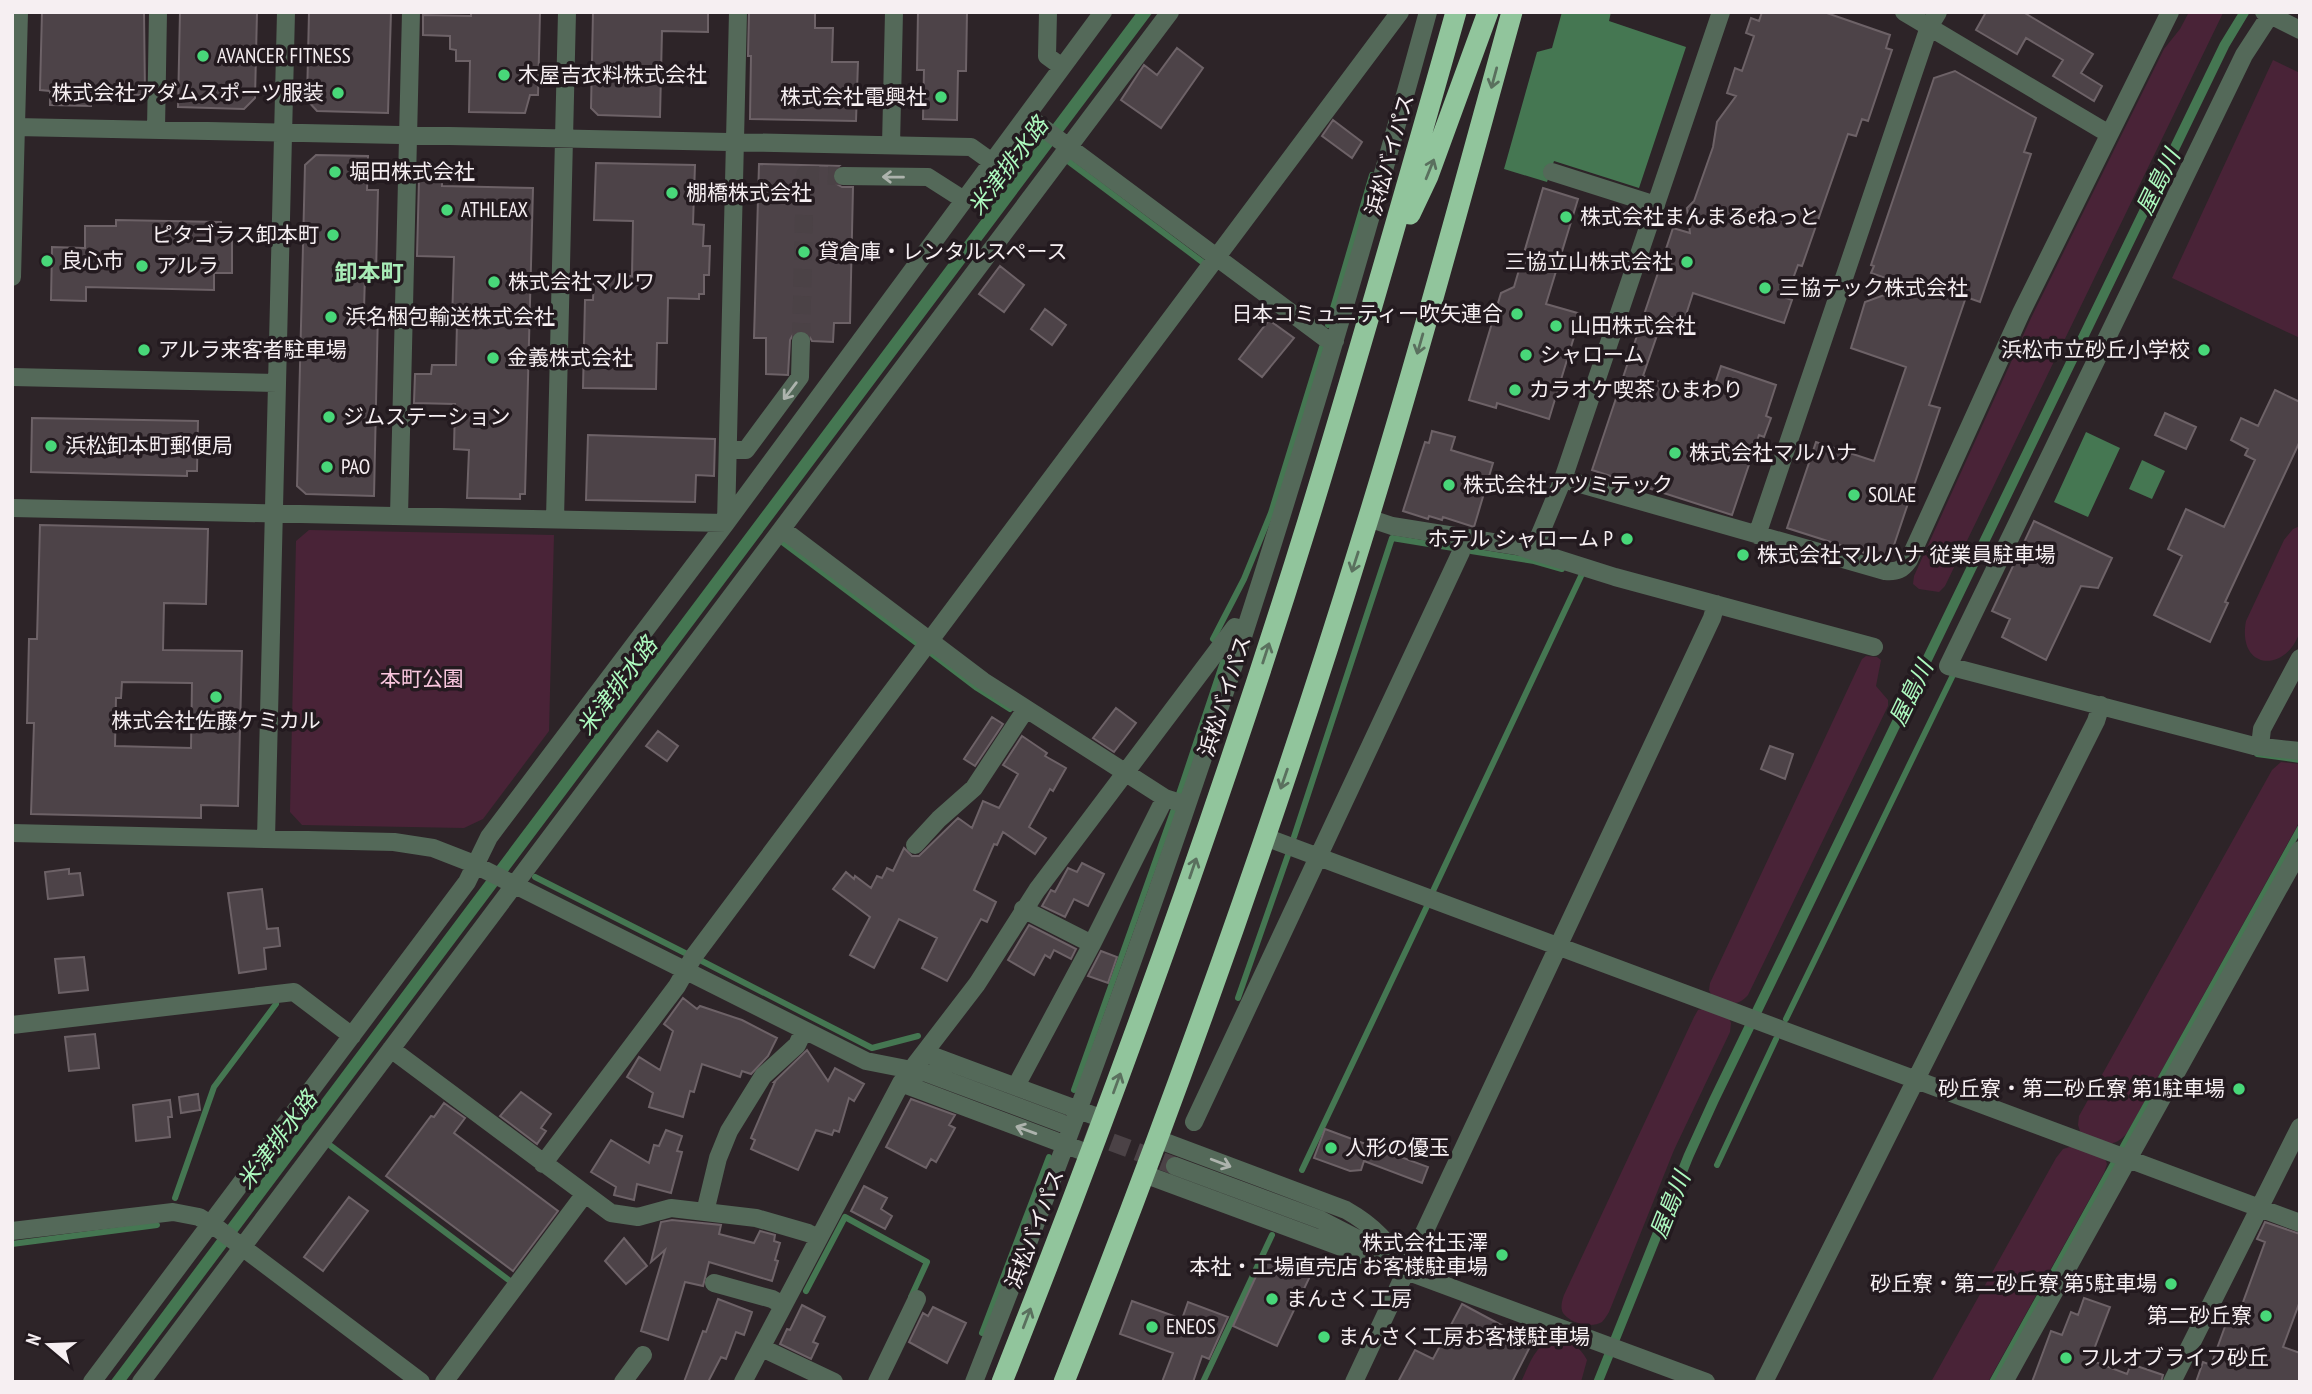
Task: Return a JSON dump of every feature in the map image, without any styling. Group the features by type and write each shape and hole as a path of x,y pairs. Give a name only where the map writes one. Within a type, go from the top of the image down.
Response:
{"highway":[{"name":"浜松バイパス","path":"1002,1382 1103,1119 1178,912 1246,712 1315,499 1382,276 1456,12"},
{"path":"1382,276 1428,176 1488,12"},
{"path":"1064,1382 1157,1139 1265,837 1417,357 1512,12"}],"street":[{"path":"12,277 19,12"},
{"path":"156,130 158,12"},
{"path":"266,839 286,12"},
{"path":"399,516 411,12"},
{"path":"555,519 567,12"},
{"path":"726,523 738,12"},
{"path":"891,145 894,12"},
{"path":"1048,12 1047,56 1062,67"},
{"path":"92,1382 214,1226 478,867 489,837 726,523 992,162 1034,121 1062,67 1103,12"},
{"path":"141,1382 239,1245 391,1049 782,530 1066,145 1170,12"},
{"path":"543,1164 677,986 694,956 929,640 1400,12"},
{"path":"974,1382 1079,1110 1187,805 1335,341 1429,12"},
{"path":"1533,551 1563,480 1721,12"},
{"path":"1904,12 1933,19 2109,134"},
{"path":"1563,480 1885,571 1895,572 1903,568 2021,313 2170,12"},
{"path":"2300,30 2268,13 2244,55 1948,666 2260,746 2300,751"},
{"path":"1756,535 1933,19"},
{"path":"1034,121 1325,338 1335,341"},
{"path":"16,127 971,147 992,162"},
{"path":"1552,172 1656,205"},
{"path":"843,176 929,177 964,200"},
{"path":"728,450 746,450 800,377 801,341"},
{"path":"12,377 277,383"},
{"path":"12,508 726,523"},
{"path":"1368,518 1392,526 1517,546 1615,577 1874,647"},
{"path":"782,530 983,681 1165,797 1187,805"},
{"path":"1194,1122 1461,552 1464,537"},
{"path":"1354,1382 1712,618 1716,604"},
{"path":"743,1382 906,1077 977,984 1023,909 1235,627 1245,630"},
{"path":"2260,746 2262,729 2300,657"},
{"path":"1764,1382 2096,721 2101,705"},
{"path":"915,845 974,788 1026,709"},
{"path":"1016,1086 1092,944 1165,797"},
{"path":"12,834 414,844 451,854 866,1061 1090,1154"},
{"path":"1265,837 2300,1223"},
{"path":"2004,1382 2300,850"},
{"path":"1023,909 1092,944"},
{"path":"12,1025 294,992 352,1036"},
{"path":"705,1212 718,1158 729,1131 763,1076 797,1045 804,1030"},
{"path":"391,1049 611,1213 638,1217 671,1208 756,1218 818,1238"},
{"path":"925,1052 1103,1119"},
{"path":"906,1077 927,1073 1060,1123"},
{"path":"1177,1147 1188,1118 1211,1086"},
{"path":"2172,1382 2300,1127"},
{"path":"1157,1139 1346,1210 1366,1221 1383,1237 1407,1270"},
{"path":"1175,1166 1338,1228 1407,1270"},
{"path":"1144,1174 1706,1382"},
{"path":"444,1382 584,1195"},
{"path":"12,1231 159,1212 186,1213 214,1226 421,1382"},
{"path":"715,1283 772,1299 783,1305"},
{"path":"877,1382 917,1299"},
{"path":"762,1348 834,1382"},
{"path":"623,1382 643,1355"}],"green space":[{"path":"2189,12 2223,13 1945,586 1939,592 1919,589 1913,584 1914,576 2031,318 2164,49"},
{"path":"2273,60 2300,73 2300,338 2172,278"},
{"path":"2300,526 2299,634 2283,656 2264,660 2255,657 2248,649 2245,637 2246,621 2284,540 2293,529"},
{"name":"本町公園","path":"309,530 554,535 549,731 483,819 464,828 302,825 290,812 296,541"},
{"path":"1866,656 1881,660 1876,686 1888,700 1888,706 1748,995 1735,1003 1712,996 1710,983 1862,659"},
{"path":"2281,762 2300,764 2300,820 2295,830 2127,1133 2110,1144 2081,1134 2079,1116 2272,770"},
{"path":"1706,1008 1728,1016 1731,1023 1730,1032 1674,1150 1609,1312 1602,1322 1597,1324 1576,1322 1563,1313 1561,1306 1564,1295 1694,1017 1698,1010"},
{"path":"2073,1146 2104,1156 2107,1164 2104,1173 1988,1382 1931,1382 2056,1158 2063,1149"},
{"path":"1555,1339 1574,1345 1584,1355 1587,1360 1581,1382 1521,1382 1538,1350 1548,1341"}],"water":[{"path":"1137,12 1153,12 125,1382 110,1382"},
{"path":"1562,12 1611,12 1609,21 1686,47 1639,188 1554,161 1547,182 1504,169 1537,52 1552,48"},
{"name":"屋島川","path":"2239,12 2250,12 2229,47 1718,1103 1693,1158 1603,1382 1593,1382 1684,1154 1709,1099 2220,43"},
{"path":"2086,432 2120,448 2088,517 2054,502"},
{"path":"2142,460 2165,471 2152,499 2129,489"}],"building":[{"path":"42,12 144,12 145,95 91,94 91,106 50,105 50,91 40,90"},
{"path":"180,12 257,12 255,98 244,109 178,107"},
{"path":"309,12 391,12 388,113 317,111 307,100"},
{"path":"471,12 540,12 538,95 530,95 525,113 469,112 470,61 456,61 456,50 450,49 450,36 423,35 423,15 471,16"},
{"path":"593,12 708,12 708,32 662,31 660,117 598,115 591,108"},
{"path":"749,12 815,12 815,28 833,28 832,62 858,62 856,121 750,119"},
{"path":"918,12 967,12 966,71 958,71 957,120 923,119 924,70 917,70"},
{"path":"1762,12 1824,12 1890,35 1886,48 1892,50 1868,121 1862,119 1856,136 1848,134 1802,266 1798,265 1786,298 1792,300 1784,323 1693,293 1684,321 1664,315 1643,376 1710,399 1721,366 1776,385 1766,416 1771,418 1764,437 1759,435 1732,515 1592,470 1673,228 1690,233 1687,208 1694,201 1713,147 1717,122 1736,96 1727,93 1735,68 1742,71 1754,36 1746,33 1751,18 1759,21"},
{"path":"1986,12 2023,12 2093,54 2081,73 2102,86 2094,101 2053,76 2063,60 2026,38 2017,54 1976,30"},
{"path":"1177,48 1203,68 1161,128 1121,100 1144,65 1157,75"},
{"path":"1955,71 2036,118 2024,152 2031,154 1980,302 1966,297 1929,405 1940,408 1887,560 1787,528 1816,442 1874,461 1906,367 1851,348 1865,302 1909,286 1871,273 1874,266 1871,265 1934,78"},
{"path":"1333,120 1362,142 1352,158 1322,136"},
{"path":"316,155 368,156 367,190 378,190 376,274 365,274 364,310 378,310 374,496 306,494 297,486 305,165"},
{"path":"596,163 695,165 693,224 704,225 703,246 710,246 709,275 704,275 704,294 699,294 699,299 668,298 667,343 657,343 656,389 583,388 585,300 593,300 594,275 632,276 633,221 594,220"},
{"name":"貸倉庫・レンタルスペース","path":"759,164 839,166 833,171 833,182 842,187 853,187 850,323 834,323 833,342 812,341 806,331 795,331 790,340 788,375 766,374 766,338 754,338"},
{"path":"419,179 442,180 442,186 533,188 525,494 520,494 520,499 467,498 469,450 454,449 455,404 414,403 415,374 431,374 432,365 456,365 457,322 452,322 454,257 417,256"},
{"path":"1543,188 1578,199 1546,304 1581,314 1549,419 1497,403 1496,408 1469,400 1501,293 1514,287"},
{"name":"アルラ","path":"116,220 221,222 221,237 232,237 232,273 214,273 214,290 86,287 86,301 51,300 52,247 85,248 85,226 116,226"},
{"path":"1000,266 1024,285 1004,312 979,294"},
{"path":"1045,309 1066,325 1052,345 1031,329"},
{"path":"1269,320 1294,338 1262,377 1239,359"},
{"path":"2275,390 2300,402 2300,441 2225,602 2228,603 2210,642 2154,615 2182,556 2168,549 2186,509 2224,527 2255,460 2245,455 2248,449 2231,440 2241,418 2258,426"},
{"path":"2165,413 2196,427 2186,449 2155,435"},
{"path":"32,418 198,421 197,471 187,471 187,476 31,472"},
{"path":"1432,431 1455,437 1451,450 1493,463 1474,527 1443,517 1442,520 1429,516 1428,519 1403,511 1425,442 1429,443"},
{"path":"588,435 715,439 714,476 696,475 695,502 586,500"},
{"path":"2034,521 2112,558 2098,588 2081,586 2046,660 2002,637 2010,619 1992,611"},
{"path":"40,525 208,529 206,604 164,603 163,650 242,651 238,806 201,805 201,818 31,814 34,723 27,723 29,639 37,639","holes":["122,682 192,683 191,748 115,746 116,698 121,698"]},
{"path":"1116,708 1136,723 1114,752 1093,738"},
{"path":"992,717 1003,724 975,766 964,759"},
{"path":"658,731 678,746 667,761 646,746"},
{"path":"1022,736 1047,753 1045,756 1066,768 1053,791 1050,789 1029,827 1046,838 1035,854 1003,832 997,845 994,844 974,890 996,902 987,922 981,919 947,981 922,968 937,938 899,919 874,968 850,955 870,917 833,889 846,872 871,888 877,876 882,878 887,868 893,871 904,848 912,856 919,856 958,818 972,828 983,801 999,808 1018,774 1003,765"},
{"path":"1770,746 1793,754 1785,779 1761,769"},
{"path":"1082,863 1104,874 1088,906 1074,899 1065,917 1042,906 1051,890 1055,892 1068,868 1077,872"},
{"path":"69,869 69,874 80,873 83,895 48,899 45,872"},
{"path":"262,889 267,929 278,928 280,946 264,948 266,969 239,973 228,893"},
{"path":"1029,925 1076,949 1071,959 1054,950 1050,958 1045,955 1034,975 1008,960"},
{"path":"1101,951 1117,957 1108,983 1088,976"},
{"path":"84,957 88,990 59,993 55,959"},
{"path":"683,998 697,1009 700,1006 742,1020 777,1038 768,1056 751,1074 742,1071 740,1077 702,1064 694,1092 690,1091 683,1117 649,1107 653,1093 627,1077 639,1057 660,1070 673,1031 664,1024"},
{"path":"95,1034 99,1068 69,1071 65,1037"},
{"path":"807,1050 828,1081 835,1068 864,1084 854,1101 849,1098 839,1132 834,1130 832,1135 816,1130 798,1170 751,1149 755,1140 751,1138 774,1082"},
{"path":"521,1092 551,1114 541,1128 546,1131 537,1144 500,1116"},
{"path":"198,1094 200,1110 181,1113 179,1097"},
{"path":"911,1099 955,1115 949,1125 955,1128 936,1162 931,1159 926,1168 886,1147"},
{"path":"170,1100 170,1137 136,1141 133,1105"},
{"path":"444,1103 465,1118 454,1133 558,1211 513,1271 386,1176"},
{"path":"1325,1129 1428,1167 1422,1183 1364,1161 1361,1170 1350,1171 1314,1158"},
{"path":"666,1130 682,1136 677,1151 682,1152 671,1193 637,1184 634,1200 614,1195 616,1187 591,1172 611,1140 649,1163 654,1145 659,1146"},
{"path":"864,1186 887,1198 881,1209 892,1216 885,1229 851,1211"},
{"path":"349,1197 368,1211 323,1271 304,1257"},
{"path":"672,1220 721,1225 719,1234 754,1243 760,1231 775,1235 774,1241 780,1243 772,1281 709,1262 703,1286 685,1282 668,1340 641,1331 665,1250 651,1262 661,1222"},
{"name":"第二砂丘寮","path":"2265,1222 2300,1234 2300,1301 2283,1347 2300,1353 2300,1382 2196,1382 2203,1362 2211,1365 2227,1321 2235,1324 2265,1242 2257,1239"},
{"path":"624,1238 647,1266 626,1284 605,1261"},
{"name":"まんさく工房","path":"1277,1255 1312,1272 1277,1346 1233,1326 1264,1259 1273,1263"},
{"name":"フルオブライフ砂丘","path":"2084,1298 2110,1307 2090,1360 2127,1374 2131,1364 2163,1375 2161,1382 2032,1382 2051,1331 2062,1335 2071,1312 2078,1315"},
{"path":"718,1299 752,1312 744,1335 736,1332 726,1359 721,1357 708,1382 684,1382 703,1331 706,1332"},
{"path":"1132,1301 1182,1319 1188,1302 1228,1317 1209,1359 1202,1356 1193,1382 1162,1382 1173,1353 1120,1334"},
{"path":"1462,1304 1516,1333 1519,1326 1536,1335 1512,1382 1398,1382 1415,1350 1433,1359"},
{"path":"802,1305 825,1317 813,1342 818,1344 811,1359 780,1344"},
{"path":"933,1307 966,1323 947,1363 909,1342 923,1313 928,1316"}],"waterway":[{"path":"1068,161 1205,264"},
{"path":"1328,325 1372,175"},
{"path":"1213,639 1244,579 1271,513 1322,347"},
{"path":"1294,837 1392,538 1453,548"},
{"path":"781,541 918,644"},
{"path":"1471,551 1534,561 1562,569"},
{"path":"1433,891 1582,574"},
{"path":"931,653 1010,709"},
{"path":"1179,794 1223,662"},
{"path":"1786,1019 1953,675"},
{"path":"2257,754 2300,760"},
{"path":"1074,1090 1174,809"},
{"path":"2122,1148 2300,828"},
{"path":"1238,998 1288,855"},
{"path":"535,877 687,954"},
{"path":"1302,1170 1428,904"},
{"path":"696,958 872,1048 918,1036"},
{"path":"175,1198 214,1087 276,1004"},
{"path":"1717,1165 1776,1039"},
{"path":"331,1146 514,1284"},
{"path":"982,1333 1049,1157"},
{"path":"1992,1382 2114,1162"},
{"path":"806,1291 845,1217 927,1262 911,1297"},
{"path":"12,1244 157,1225"},
{"path":"1203,1382 1272,1235"}],"tunnel":[{"path":"801,341 805,175 843,176"},
{"path":"1061,1123 1175,1166"}],"place":[{"name":"AVANCER FITNESS","path":"203,56"},
{"name":"木屋吉衣料株式会社","path":"504,75"},
{"name":"株式会社アダムスポーツ服装","path":"338,93"},
{"name":"株式会社電興社","path":"941,97"},
{"name":"堀田株式会社","path":"335,172"},
{"name":"棚橋株式会社","path":"672,193"},
{"name":"ATHLEAX","path":"447,210"},
{"name":"株式会社まんまるeねっと","path":"1566,217"},
{"name":"ピタゴラス卸本町","path":"333,235"},
{"name":"貸倉庫・レンタルスペース","path":"804,252"},
{"name":"良心市","path":"47,261"},
{"name":"三協立山株式会社","path":"1687,262"},
{"name":"アルラ","path":"142,266"},
{"name":"株式会社マルワ","path":"494,282"},
{"name":"三協テック株式会社","path":"1765,288"},
{"name":"日本コミュニティー吹矢連合","path":"1517,314"},
{"name":"浜名梱包輸送株式会社","path":"331,317"},
{"name":"山田株式会社","path":"1556,326"},
{"name":"アルラ来客者駐車場","path":"144,350"},
{"name":"浜松市立砂丘小学校","path":"2204,350"},
{"name":"シャローム","path":"1526,355"},
{"name":"金義株式会社","path":"493,358"},
{"name":"カラオケ喫茶 ひまわり","path":"1515,390"},
{"name":"ジムステーション","path":"329,417"},
{"name":"浜松卸本町郵便局","path":"51,446"},
{"name":"株式会社マルハナ","path":"1675,453"},
{"name":"PAO","path":"327,467"},
{"name":"株式会社アツミテック","path":"1449,485"},
{"name":"SOLAE","path":"1854,495"},
{"name":"ホテル シャローム P","path":"1627,539"},
{"name":"株式会社マルハナ 従業員駐車場","path":"1743,555"},
{"name":"株式会社佐藤ケミカル","path":"216,697"},
{"name":"砂丘寮・第二砂丘寮 第1駐車場","path":"2239,1089"},
{"name":"人形の優玉","path":"1331,1148"},
{"name":"株式会社玉澤 本社・工場直売店 お客様駐車場","path":"1502,1255"},
{"name":"砂丘寮・第二砂丘寮 第5駐車場","path":"2171,1284"},
{"name":"まんさく工房","path":"1272,1299"},
{"name":"第二砂丘寮","path":"2266,1316"},
{"name":"ENEOS","path":"1152,1327"},
{"name":"まんさく工房お客様駐車場","path":"1324,1337"},
{"name":"フルオブライフ砂丘","path":"2066,1358"}],"district":[{"name":"卸本町","path":"369,273"}],"water label":[{"name":"米津排水路","path":"1008,166"},
{"name":"米津排水路","path":"617,686"},
{"name":"米津排水路","path":"277,1140"}]}
